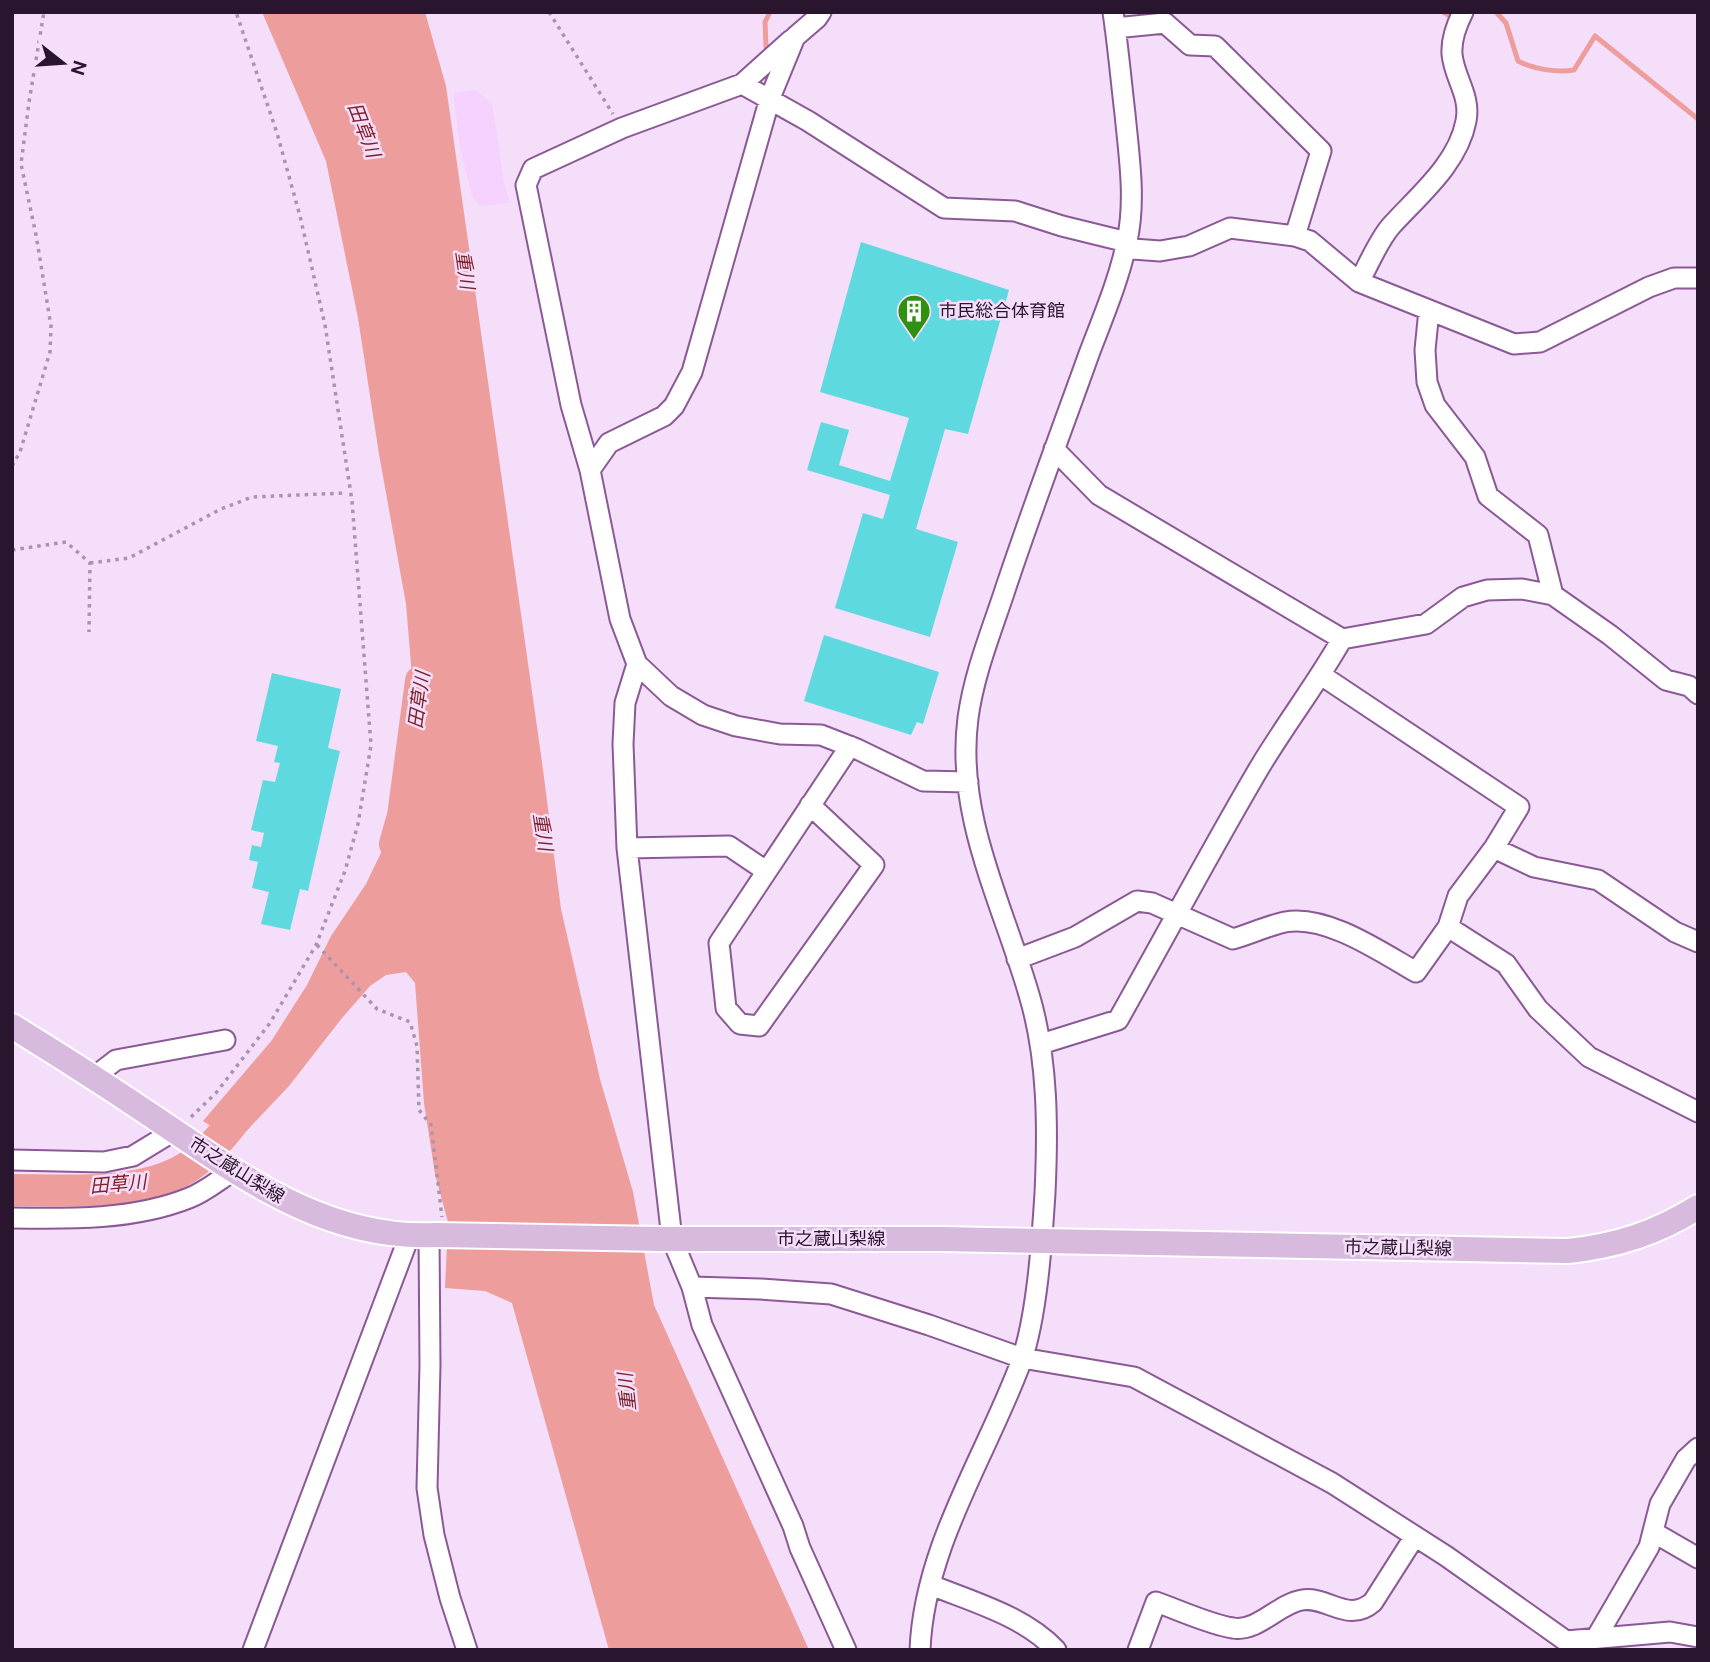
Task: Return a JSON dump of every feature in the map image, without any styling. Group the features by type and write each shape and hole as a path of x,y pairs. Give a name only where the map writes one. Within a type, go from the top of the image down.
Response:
{"main road":[{"name":"市之蔵山梨線","path":"12,1026 270,1194 312,1213 369,1231 666,1239 941,1239 1568,1251 1631,1240 1698,1208"}],"street":[{"path":"821,12 742,84 622,128 533,169 526,185 570,405 590,470 620,619 637,664 671,696 703,715 736,726 780,734 821,735 923,781 968,782"},
{"path":"1359,282 1389,228 1422,197 1456,147 1466,121 1465,91 1454,67 1451,51 1463,12"},
{"path":"920,1650 931,1585 950,1526 1022,1358 1033,1308 1045,1191 1045,1097 1041,1044 1030,998 981,851 968,782 968,720 975,685 1037,495 1113,288 1127,242 1131,215 1130,166 1114,20 1165,23 1190,45 1215,46 1321,151 1295,236"},
{"path":"590,470 609,443 664,416 674,406 692,372 770,98 794,37"},
{"path":"742,84 770,98 944,208 1015,211 1127,242 1133,249 1160,251 1189,246 1230,228 1295,236 1310,242 1359,282 1514,344 1540,342 1649,287 1674,278 1698,278"},
{"path":"1429,310 1425,350 1427,382 1435,405 1475,457 1488,496 1538,535 1553,595"},
{"path":"1054,449 1099,495 1342,639 1426,624 1463,597 1487,590 1522,589 1553,595 1610,635 1666,680 1689,686 1698,694"},
{"path":"1041,1044 1118,1020 1275,742 1342,639"},
{"path":"637,664 625,703 623,744 627,848 666,1239 692,1287 702,1325 846,1650"},
{"path":"1017,959 1075,937 1137,901 1152,903 1233,939 1286,922 1305,922 1348,933 1416,972 1448,927 1458,896 1494,848 1519,807 1321,675"},
{"path":"810,806 874,865 759,1026 740,1024 726,1008 719,943 849,746"},
{"path":"627,848 729,846 766,871"},
{"path":"1494,848 1534,867 1598,880 1675,932 1698,942"},
{"path":"1448,927 1506,964 1538,1009 1589,1057 1698,1112"},
{"path":"94,1077 116,1060 225,1040"},
{"path":"12,1160 104,1162 133,1156 177,1133"},
{"path":"12,1218 66,1219 151,1210 191,1198 232,1168"},
{"path":"253,1650 429,1232"},
{"path":"429,1232 427,1488 434,1535 467,1650"},
{"path":"692,1287 831,1294 1022,1358 1134,1377 1332,1483 1415,1536 1562,1645 1596,1639 1670,1633 1698,1637"},
{"path":"1596,1639 1649,1547 1660,1504 1686,1459 1698,1448"},
{"path":"1653,1532 1698,1558"},
{"path":"1138,1650 1156,1602 1234,1629 1248,1628 1298,1601 1313,1599 1344,1611 1366,1608 1373,1602 1415,1536"},
{"path":"931,1585 994,1611 1042,1635 1056,1650"}],"path":[{"path":"12,466 20,452 50,352 51,326 21,164 44,12"},
{"path":"177,1133 216,1093 270,1023 318,946 355,836 366,787 371,745 352,501 325,325 300,216 277,133 236,12"},
{"path":"549,12 622,128"},
{"path":"12,550 66,542 90,563 129,558 221,509 253,497 345,493"},
{"path":"89,632 90,563"},
{"path":"318,946 377,1009 410,1022 417,1046 419,1110 431,1125 429,1232"}],"shaded area":[{"path":"476,90 492,104 504,182 510,203 479,206 472,195 460,148 454,98 455,93"}],"water":[{"name":"重川","path":"262,12 425,12 446,86 561,909 600,1079 633,1192 654,1305 809,1650 609,1650 512,1303 485,1291 445,1288 448,1222 435,1174 424,1103 415,983 406,972 386,975 370,986 289,1086 236,1142 203,1121 272,1040 307,985 331,936 366,884 420,772 406,604 358,318 326,161"}],"building":[{"path":"861,242 1009,290 968,434 945,429 916,529 958,542 930,637 835,608 863,513 883,519 890,495 807,470 821,422 849,430 839,465 890,481 909,418 820,392"},
{"path":"824,635 939,672 923,724 917,722 911,735 804,701"},
{"path":"272,673 341,689 328,748 340,751 308,891 300,889 290,930 261,924 269,892 252,888 258,862 249,860 252,845 261,847 264,833 251,830 263,780 275,782 280,763 274,762 278,746 256,741"}],"waterway":[{"path":"766,47 765,22 770,12"},
{"path":"1443,12 1452,17 1454,12"},
{"path":"1496,12 1506,23 1518,61 1545,70 1574,70 1595,36 1698,119"},
{"name":"田草川","path":"395,844 403,816 421,681"},
{"name":"田草川","path":"12,1190 103,1190 169,1177 188,1167 214,1145 250,1100"}],"place":[{"name":"市民総合体育館","path":"914,341"}]}
